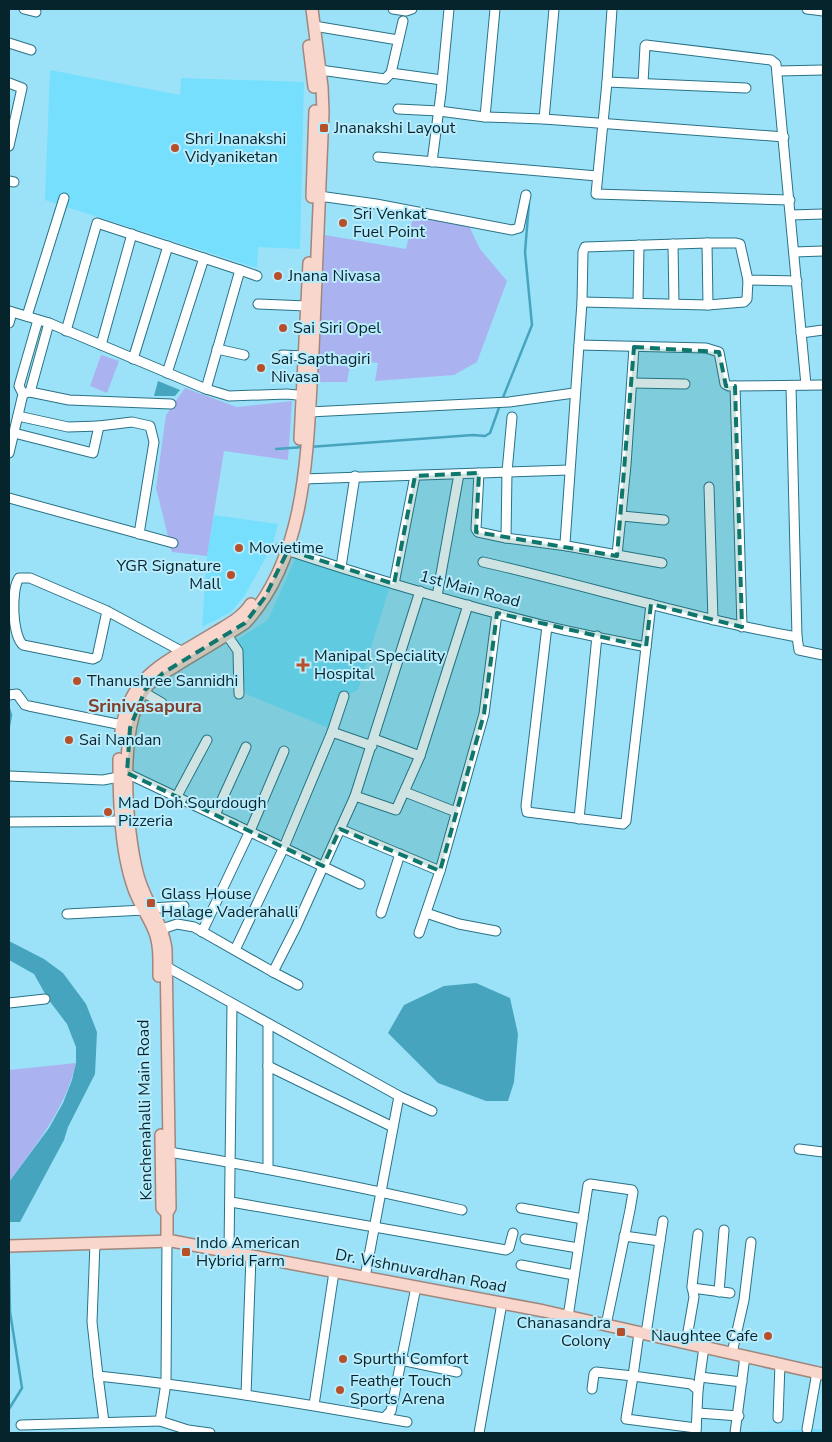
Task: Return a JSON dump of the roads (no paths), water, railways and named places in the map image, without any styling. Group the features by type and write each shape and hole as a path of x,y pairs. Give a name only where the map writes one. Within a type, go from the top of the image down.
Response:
{"main road":[{"name":"Kenchenahalli Main Road","path":"304,9 314,87 315,111 304,356 306,396 309,412 302,497 284,549 265,597 254,613 245,623 227,635 163,673 150,683 143,692 138,701 130,728 122,774 128,798 134,861 148,909 158,951 163,966 170,1208 167,1213 162,1208 163,966 165,944 162,929 148,909 134,890 126,862 122,821 122,774 122,724 131,698 144,678 158,667 240,617 258,593 284,549 294,496 306,396 320,196 323,112 312,9"},
{"path":"167,1213 167,1241"},
{"name":"Dr. Vishnuvardhan Road","path":"9,1246 167,1241 568,1316 820,1373"}],"street":[{"path":"24,9 36,12"},
{"path":"393,9 406,11 412,9"},
{"path":"432,162 449,9"},
{"path":"485,117 495,9"},
{"path":"544,119 554,9"},
{"path":"612,9 596,194 790,200"},
{"path":"807,9 823,11"},
{"path":"320,70 385,79 389,77 403,21"},
{"path":"314,26 398,40"},
{"path":"9,44 30,50"},
{"path":"643,83 646,45 773,61 776,64 806,386"},
{"path":"778,71 823,70"},
{"path":"391,73 442,80"},
{"path":"607,82 746,88"},
{"path":"9,83 22,88 9,146"},
{"path":"398,109 439,111 485,117 544,119 784,137"},
{"path":"378,157 597,176"},
{"path":"320,196 376,204 512,230 518,228 526,195"},
{"path":"27,316 64,198"},
{"path":"791,215 823,214"},
{"path":"66,331 97,223 257,276"},
{"path":"101,345 132,234"},
{"path":"707,243 708,305"},
{"path":"567,546 565,543 574,393 582,302 583,252 585,247 707,243 740,244 748,280 748,299 744,302 708,305 582,302"},
{"path":"673,244 674,304"},
{"path":"638,302 639,245"},
{"path":"134,359 168,246"},
{"path":"794,252 823,250"},
{"path":"167,373 204,258"},
{"path":"206,389 240,270"},
{"path":"748,280 797,281"},
{"path":"258,304 307,306"},
{"path":"9,323 10,312 49,323 206,389 229,396 287,394 306,396"},
{"path":"38,320 19,386 27,393 69,400 171,404"},
{"path":"9,453 18,416 49,323"},
{"path":"802,333 823,330"},
{"path":"579,345 714,350 719,352 722,375 725,384 728,386 823,385"},
{"path":"617,555 622,516 634,346"},
{"path":"218,349 244,355"},
{"path":"282,355 304,356"},
{"path":"632,383 685,384"},
{"path":"735,386 742,627"},
{"path":"791,386 797,637 799,650 823,655"},
{"path":"309,412 509,402 574,393"},
{"path":"18,416 68,427 132,422 150,426 154,442 139,534"},
{"path":"506,538 507,472 512,417"},
{"path":"14,433 93,454 99,426"},
{"path":"304,479 570,470"},
{"path":"479,473 476,529 478,532 662,563"},
{"path":"436,596 459,474"},
{"path":"341,567 355,476"},
{"path":"394,584 415,476"},
{"path":"709,487 713,620"},
{"path":"9,498 173,543"},
{"path":"622,516 664,520"},
{"name":"1st Main Road","path":"284,549 394,584 497,613 547,626 646,647"},
{"path":"483,562 559,579 742,627 797,637"},
{"path":"107,611 97,657 93,659 23,645 17,632 14,608 16,583 19,578 30,578 107,611 183,652"},
{"path":"273,972 296,927 355,796 420,591"},
{"path":"547,626 526,806 527,812 623,824 626,821 651,604"},
{"path":"355,796 396,810 420,756 468,605"},
{"path":"419,933 440,871 484,714 497,613"},
{"path":"227,635 238,651 239,694"},
{"path":"579,819 597,636"},
{"path":"143,692 162,703"},
{"path":"10,695 17,694 29,706 122,724"},
{"path":"235,950 284,847 332,732 344,696"},
{"path":"332,732 420,756"},
{"path":"177,796 207,740"},
{"path":"215,814 246,747"},
{"path":"202,932 250,831 284,751"},
{"path":"9,776 103,780 122,774 177,796 360,884"},
{"path":"405,792 456,812"},
{"path":"9,822 122,821"},
{"path":"340,829 440,871"},
{"path":"381,913 400,854"},
{"path":"67,914 184,906"},
{"path":"426,913 458,924 496,931"},
{"path":"162,929 176,924 194,927 298,985"},
{"path":"163,966 399,1096 432,1112"},
{"path":"9,1003 45,999"},
{"path":"229,1252 232,1004"},
{"path":"268,1024 268,1169"},
{"path":"268,1066 393,1127"},
{"path":"365,1277 399,1096"},
{"path":"799,1149 823,1152"},
{"path":"169,1152 381,1191 462,1210"},
{"path":"568,1316 589,1184 632,1190 606,1325"},
{"path":"230,1202 506,1250 509,1248 513,1234"},
{"path":"521,1208 582,1219"},
{"path":"663,1220 643,1333 632,1376 626,1419 696,1431 698,1390 704,1347"},
{"path":"719,1292 724,1230"},
{"path":"686,1343 694,1297 692,1288 698,1234"},
{"path":"624,1236 660,1241"},
{"path":"525,1239 578,1248"},
{"path":"160,1421 166,1383 167,1241"},
{"path":"732,1353 744,1300 751,1242"},
{"path":"94,1243 92,1322 104,1422"},
{"path":"246,1395 251,1256"},
{"path":"521,1265 574,1275"},
{"path":"314,1405 334,1272"},
{"path":"384,1418 391,1411 416,1287"},
{"path":"692,1288 730,1293"},
{"path":"479,1433 502,1303"},
{"path":"735,1433 745,1356"},
{"path":"401,1360 457,1372"},
{"path":"778,1418 780,1364"},
{"path":"592,1389 596,1372 691,1384 698,1390"},
{"path":"808,1429 820,1373"},
{"path":"98,1376 166,1383 314,1405 407,1422"},
{"path":"700,1377 742,1382"},
{"path":"698,1413 738,1416"},
{"path":"22,1424 160,1421 188,1430 210,1433"}],"waterway":[{"path":"502,400 532,325 525,252 529,203"},
{"path":"309,447 473,435 485,436 490,433 500,405"},
{"path":"276,449 304,447"},
{"path":"9,709 11,715 9,726"},
{"path":"9,1265 10,1312 22,1388 9,1409"}],"place":[{"name":"Jnanakshi Layout","path":"324,128"},
{"name":"Shri Jnanakshi Vidyaniketan","path":"175,148"},
{"name":"Sri Venkat Fuel Point","path":"343,223"},
{"name":"Jnana Nivasa","path":"278,276"},
{"name":"Sai Siri Opel","path":"283,328"},
{"name":"Sai Sapthagiri Nivasa","path":"261,368"},
{"name":"Movietime","path":"239,548"},
{"name":"YGR Signature Mall","path":"231,575"},
{"name":"Manipal Speciality Hospital","path":"303,665"},
{"name":"Thanushree Sannidhi","path":"77,681"},
{"name":"Sai Nandan","path":"69,740"},
{"name":"Mad Doh Sourdough Pizzeria","path":"108,812"},
{"name":"Glass House Halage Vaderahalli","path":"151,903"},
{"name":"Indo American Hybrid Farm","path":"186,1252"},
{"name":"Chanasandra Colony","path":"621,1332"},
{"name":"Naughtee Cafe","path":"768,1336"},
{"name":"Spurthi Comfort","path":"343,1359"},
{"name":"Feather Touch Sports Arena","path":"340,1390"}],"district":[{"name":"Srinivasapura","path":"145,706"}]}
